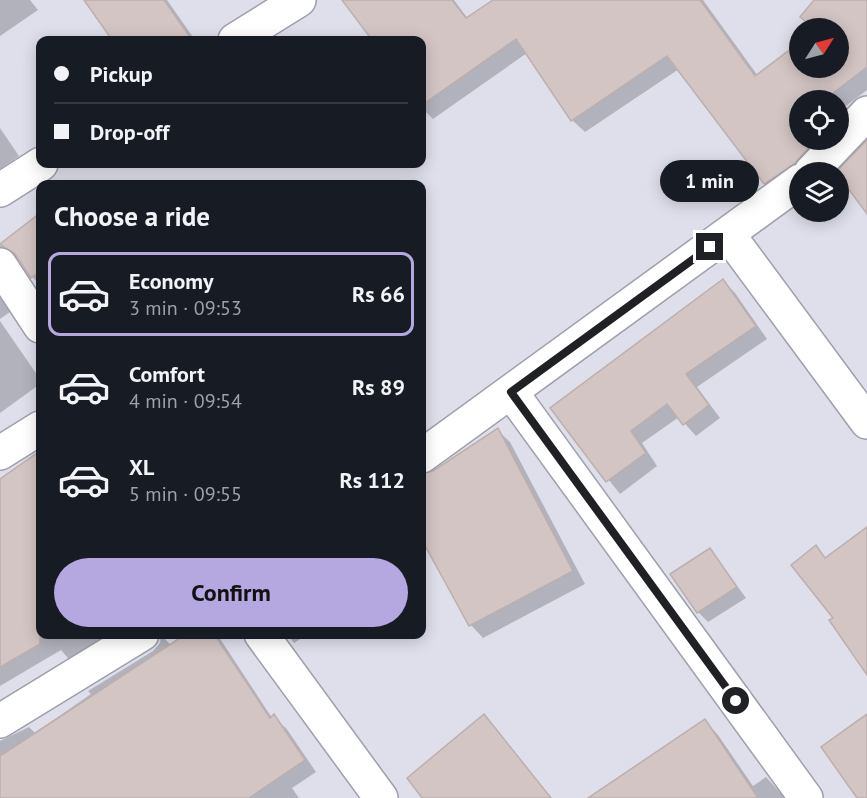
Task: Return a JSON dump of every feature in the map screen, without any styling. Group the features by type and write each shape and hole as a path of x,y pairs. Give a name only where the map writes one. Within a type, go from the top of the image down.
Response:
{"street":[{"path":"241,36 299,0"},
{"path":"820,162 867,113"},
{"path":"0,190 36,167"},
{"path":"426,453 789,189"},
{"path":"728,234 867,423"},
{"path":"0,265 36,320"},
{"path":"511,392 806,798"},
{"path":"0,453 36,430"},
{"path":"0,721 134,639"},
{"path":"265,639 381,798"}],"building":[{"path":"84,0 164,0 189,36 109,36"},
{"path":"342,0 452,0 466,18 493,0 700,0 755,76 789,50 789,78 849,78 849,18 800,17 814,0 867,0 867,67 837,90 789,90 789,150 807,150 796,162 789,162 789,167 764,184 667,56 571,121 516,39 426,102 426,36 369,36"},
{"path":"867,140 867,214 849,190 849,162 846,162"},
{"path":"36,216 36,274 31,278 15,254 0,244"},
{"path":"723,279 756,326 686,374 709,405 683,425 667,404 631,431 646,453 606,482 550,408"},
{"path":"498,428 573,571 469,626 426,547 426,473 433,471"},
{"path":"36,454 36,639 40,639 40,644 0,667 0,479"},
{"path":"867,527 867,675 829,620 833,618 791,565 816,545 825,558"},
{"path":"710,548 737,587 697,613 670,574"},
{"path":"178,639 217,639 270,718 274,714 305,760 249,798 0,798 0,756"},
{"path":"484,714 551,798 422,798 407,778"},
{"path":"867,714 867,798 857,798 821,747"},
{"path":"705,719 758,798 588,798"}],"route":[{"path":"710,247 511,392 736,701"}]}
